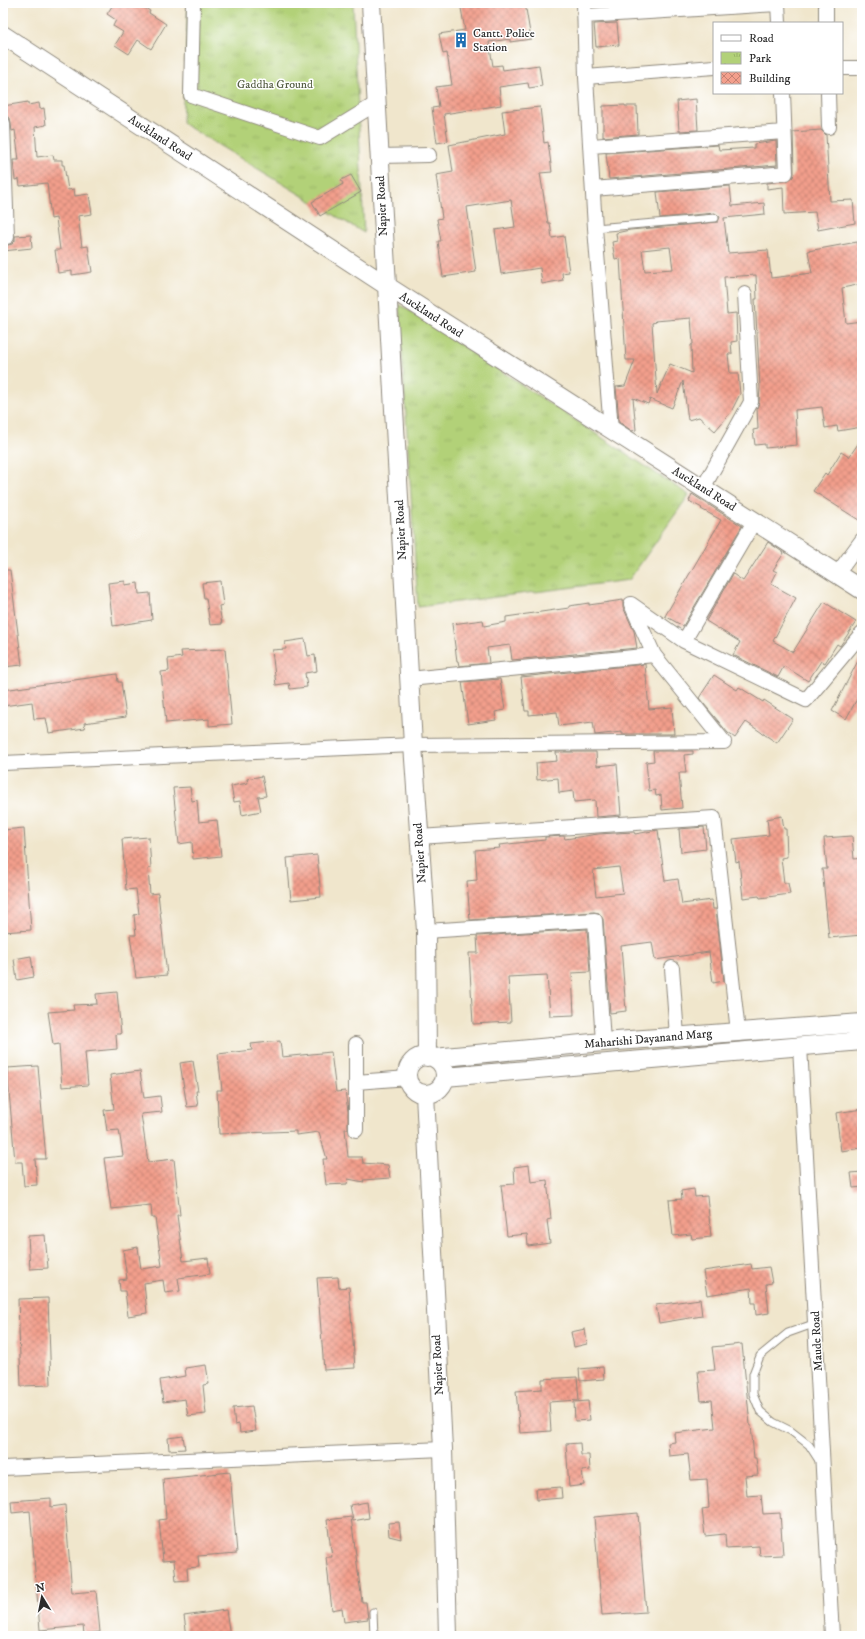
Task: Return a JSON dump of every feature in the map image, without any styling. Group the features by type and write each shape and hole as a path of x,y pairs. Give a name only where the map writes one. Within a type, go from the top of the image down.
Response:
{"street":[{"path":"193,3 191,95 320,138 376,102"},
{"name":"Napier Road","path":"371,3 409,679 426,931 431,1057"},
{"path":"826,3 826,22"},
{"path":"611,430 595,228 586,77 585,10 778,4 779,22"},
{"name":"Auckland Road","path":"3,35 387,286 611,430 755,520 862,590"},
{"path":"586,77 713,67"},
{"path":"843,68 862,68"},
{"path":"593,189 786,172 783,94"},
{"path":"828,94 829,126"},
{"path":"3,123 7,237"},
{"path":"591,146 784,132"},
{"path":"380,156 429,155"},
{"path":"703,488 751,402 745,294"},
{"path":"684,642 755,520"},
{"path":"837,574 862,540"},
{"path":"3,763 413,745 724,742 654,655 631,604 684,642 806,700 862,633"},
{"path":"409,679 654,655"},
{"path":"419,837 714,818 738,1032"},
{"path":"426,931 595,920 603,1042"},
{"path":"672,968 678,1036"},
{"name":"Maharishi Dayanand Marg","path":"431,1057 678,1036 862,1023"},
{"name":"Maharishi Dayanand Marg","path":"445,1077 862,1041"},
{"path":"356,1044 356,1130"},
{"name":"Maude Road","path":"800,1046 832,1636"},
{"path":"431,1057 440,1063 444,1069 445,1077 442,1086 435,1092 425,1094 417,1092 411,1086 408,1078 408,1070 412,1063 419,1058 431,1057"},
{"path":"356,1082 408,1078"},
{"name":"Napier Road","path":"425,1094 443,1449 448,1636"},
{"path":"3,1468 443,1449"}],"lane":[{"path":"595,228 715,218"},
{"path":"816,1323 788,1332 760,1356 753,1374 753,1394 760,1411 773,1422 790,1431 809,1445 823,1466"},
{"path":"373,1612 374,1636"}],"green space":[{"name":"Gaddha Ground","path":"188,3 353,3 364,233 182,123"},
{"path":"399,304 689,495 629,580 418,607"}],"building":[{"path":"114,3 137,3 166,24 151,49 138,40 129,54 115,45 123,32 113,26 116,20 107,14"},
{"path":"460,3 525,3 531,39 510,42 510,39 489,42 493,66 502,65 503,70 539,65 542,86 529,88 528,83 499,87 501,105 444,114 448,141 437,143 432,108 439,107 436,87 452,85 447,53 443,54 439,34 465,30"},
{"path":"617,23 619,45 596,47 594,24"},
{"path":"696,99 698,130 679,131 677,101"},
{"path":"28,102 28,105 39,103 40,109 44,108 46,125 35,127 37,157 53,155 54,160 62,160 68,190 74,189 75,196 89,194 92,214 78,216 82,247 88,246 92,272 72,275 72,271 58,273 55,250 60,250 56,218 51,219 47,183 20,186 19,179 15,180 13,160 19,160 15,130 12,131 10,118 3,115 3,106"},
{"path":"603,106 637,106 638,134 603,137"},
{"path":"540,107 544,143 548,142 552,172 540,173 548,223 550,223 552,238 564,236 569,272 562,273 563,280 542,284 540,268 501,274 495,230 515,227 511,200 467,207 476,272 443,277 438,241 441,241 437,219 442,218 436,175 453,172 449,145 505,134 502,111"},
{"path":"821,130 826,135 830,201 853,200 855,223 818,230 815,212 784,214 783,187 767,189 767,183 787,181 793,177 793,132"},
{"path":"776,141 777,165 609,179 606,153 718,145 719,150 754,148 754,144"},
{"path":"351,175 361,192 320,216 312,202 343,184 341,180"},
{"path":"730,186 732,206 764,203 765,214 724,218 728,253 768,250 771,278 812,273 808,251 857,242 858,247 862,246 862,284 842,288 846,323 862,321 862,427 838,431 837,426 825,428 822,407 795,410 797,445 765,448 765,444 755,445 753,430 758,429 757,408 760,388 755,299 757,299 756,275 724,277 727,314 736,313 737,341 731,342 732,354 728,354 730,373 738,373 740,394 731,412 715,431 699,417 688,420 683,381 672,408 650,399 648,404 633,398 636,430 632,431 619,422 616,387 625,386 635,360 626,360 620,258 615,259 612,242 617,241 616,233 630,230 718,222 720,217 715,213 660,218 657,192","holes":["670,247 673,269 645,271 642,250","691,318 693,344 691,345 692,373 670,364 657,394 652,323 656,322 655,321"]},
{"path":"31,235 32,248 3,251 3,244 12,244 15,241 15,236"},
{"path":"862,438 862,522 813,491 825,473 827,475 841,452 849,457"},
{"path":"692,494 742,526 683,626 665,616 721,520 689,501"},
{"path":"768,542 784,553 773,570 777,572 771,584 796,598 773,641 793,652 824,602 856,622 840,646 837,644 825,663 821,661 808,681 784,666 778,677 733,655 740,642 706,621 733,574 743,581"},
{"path":"3,570 10,570 22,665 3,667"},
{"path":"125,581 125,585 138,583 139,594 150,593 152,620 113,626 108,583"},
{"path":"220,581 223,605 219,606 222,624 210,625 202,583"},
{"path":"623,600 623,607 634,631 637,648 512,660 510,645 487,648 489,663 459,666 457,661 452,624 483,620 484,626 506,622 506,617 569,608 569,606 589,603 589,605"},
{"path":"305,639 308,656 315,655 317,671 305,673 307,687 290,689 289,683 276,685 272,650 286,649 285,642"},
{"path":"225,649 232,724 209,726 209,719 166,723 161,672 169,671 168,659 182,657 181,651"},
{"path":"862,653 862,690 846,719 832,711"},
{"path":"645,664 649,709 672,707 674,734 622,734 622,732 595,735 593,722 559,726 557,712 529,715 529,711 525,711 521,677"},
{"path":"117,674 118,682 121,682 126,717 84,723 85,728 49,733 46,718 34,719 32,702 3,706 3,690"},
{"path":"714,675 737,690 739,687 763,702 764,700 793,719 777,743 746,722 735,738 728,733 699,698"},
{"path":"500,679 505,710 495,712 496,720 468,724 462,682"},
{"path":"653,751 693,751 693,754 684,755 686,773 679,773 682,808 662,810 661,795 656,796 655,790 649,791 646,762 654,761"},
{"path":"556,752 596,752 597,766 617,764 621,815 596,817 595,800 574,802 573,791 559,793 558,778 537,780 536,763 557,761"},
{"path":"262,776 266,796 258,797 261,811 242,815 240,801 234,802 231,786 248,783 247,779"},
{"path":"190,787 192,801 197,800 199,822 217,820 221,856 193,859 192,842 179,844 173,788"},
{"path":"782,816 784,829 786,829 787,857 781,858 784,883 788,883 790,894 760,898 759,896 743,898 739,861 736,862 733,839 769,835 767,819"},
{"path":"704,827 706,849 681,852 679,829"},
{"path":"24,828 31,930 3,932 3,830"},
{"path":"658,830 665,881 678,879 682,904 712,900 713,909 716,909 724,981 713,983 709,952 655,960 652,942 621,946 626,1011 610,1013 603,919 599,913 594,912 470,920 467,881 477,880 475,850 500,848 499,845 545,840 545,837 564,836 565,839 598,834 634,832 635,834","holes":["619,867 623,893 596,896 593,870"]},
{"path":"852,836 854,859 862,858 862,935 829,938 822,869 827,869 824,838"},
{"path":"149,837 151,868 148,869 150,894 158,893 167,975 136,978 130,935 136,935 134,915 139,914 136,889 126,890 122,839"},
{"path":"317,855 321,897 291,900 287,858"},
{"path":"587,929 590,972 572,973 574,1015 550,1016 547,975 508,977 511,1022 473,1024 469,953 478,953 477,936"},
{"path":"31,956 34,977 17,980 14,959"},
{"path":"117,992 121,1034 116,1034 117,1049 85,1052 88,1085 62,1087 59,1044 53,1045 48,1012 74,1010 73,1005 97,1004 96,994"},
{"path":"280,1041 282,1057 331,1052 336,1092 345,1091 348,1111 348,1129 345,1129 348,1157 362,1157 363,1163 388,1165 390,1178 363,1180 364,1182 348,1179 347,1184 326,1185 323,1159 327,1159 319,1132 296,1135 296,1131 219,1134 217,1090 222,1090 218,1054 252,1050 251,1044"},
{"path":"193,1061 198,1091 196,1091 198,1106 187,1107 180,1063"},
{"path":"38,1066 46,1159 35,1159 37,1185 24,1186 22,1162 15,1162 7,1068"},
{"path":"140,1071 144,1098 160,1096 162,1112 141,1114 148,1162 174,1159 180,1215 177,1215 183,1261 208,1258 210,1274 178,1278 180,1291 165,1293 163,1280 144,1283 147,1313 128,1316 125,1291 120,1291 119,1280 127,1279 123,1250 138,1247 141,1269 162,1266 155,1218 152,1218 151,1205 111,1209 104,1158 123,1156 119,1130 107,1131 104,1110 114,1109 110,1075"},
{"path":"862,1109 862,1148 841,1151 836,1113"},
{"path":"529,1165 531,1182 547,1180 551,1219 547,1220 550,1243 528,1246 527,1234 507,1236 501,1185 515,1184 514,1167"},
{"path":"862,1172 862,1187 853,1188 851,1173"},
{"path":"694,1189 695,1197 707,1196 711,1237 692,1239 691,1234 673,1236 669,1200 682,1199 681,1191"},
{"path":"45,1235 48,1268 30,1269 28,1236"},
{"path":"751,1264 752,1269 769,1267 772,1283 766,1284 769,1313 756,1315 755,1303 752,1303 751,1288 707,1295 703,1271"},
{"path":"338,1277 339,1288 349,1287 355,1368 324,1370 317,1278"},
{"path":"48,1298 51,1385 21,1386 18,1299"},
{"path":"700,1299 702,1316 659,1323 656,1305"},
{"path":"585,1329 587,1344 574,1347 571,1332"},
{"path":"742,1344 754,1458 756,1458 758,1475 745,1476 747,1496 761,1495 763,1514 780,1513 783,1555 760,1556 759,1546 726,1548 725,1534 705,1536 702,1509 709,1508 707,1479 691,1480 688,1454 669,1456 668,1443 675,1442 674,1433 715,1428 712,1400 701,1401 698,1371 715,1370 712,1347"},
{"path":"206,1365 209,1384 203,1385 206,1414 188,1416 185,1399 163,1402 160,1380 186,1376 185,1368"},
{"path":"603,1367 604,1379 580,1381 579,1369"},
{"path":"577,1377 579,1400 549,1402 551,1431 520,1433 516,1391 542,1389 542,1379"},
{"path":"588,1401 590,1420 575,1421 574,1402"},
{"path":"252,1406 256,1431 240,1433 239,1424 235,1425 233,1408"},
{"path":"183,1436 185,1449 169,1450 168,1438"},
{"path":"580,1443 581,1455 589,1455 590,1470 582,1471 584,1485 569,1487 566,1444"},
{"path":"230,1472 237,1553 198,1556 199,1567 187,1568 188,1580 176,1581 174,1560 163,1561 159,1520 166,1519 163,1479"},
{"path":"561,1487 562,1498 537,1500 536,1489"},
{"path":"51,1498 51,1507 65,1505 72,1593 96,1591 100,1632 84,1634 83,1626 40,1630 30,1511 12,1513 11,1501"},
{"path":"367,1502 369,1518 353,1521 350,1505"},
{"path":"638,1513 646,1612 602,1615 594,1517"},
{"path":"351,1517 362,1602 366,1602 368,1619 344,1622 342,1608 332,1610 326,1557 332,1557 327,1520"},
{"path":"399,1522 401,1539 389,1536 388,1523"},
{"path":"226,1610 230,1636 187,1636 184,1616"}],"place":[{"name":"Cantt. Police Station","path":"461,40"}]}
